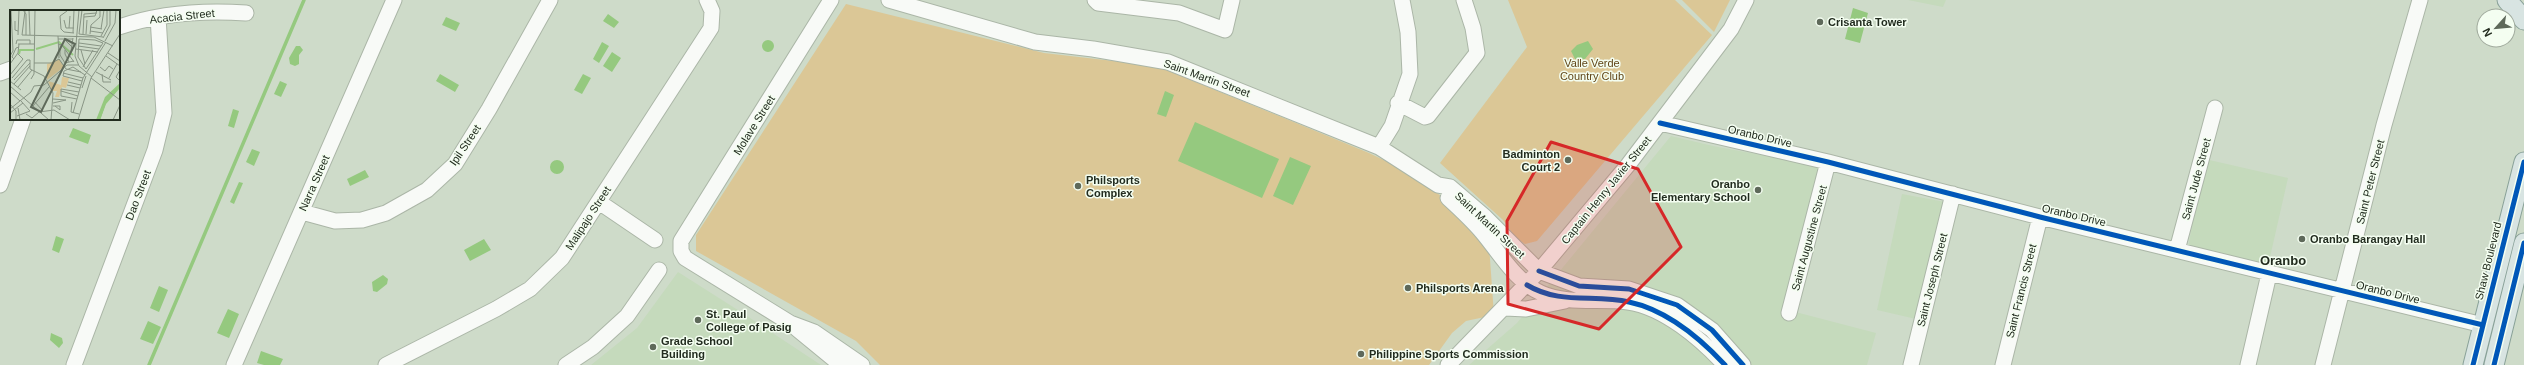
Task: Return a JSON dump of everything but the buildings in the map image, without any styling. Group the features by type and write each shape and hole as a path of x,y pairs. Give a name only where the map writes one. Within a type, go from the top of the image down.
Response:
{"main road":[{"path":"2507,0 2524,20"},
{"path":"2519,0 2524,6"},
{"name":"Shaw Boulevard","path":"2473,365 2524,162"},
{"path":"2494,365 2524,243"}],"street":[{"name":"Narra Street","path":"234,365 394,0"},
{"name":"Ipil Street","path":"302,212 335,221 362,220 386,213 427,190 455,164 489,109 550,0"},
{"name":"Malipajo Street","path":"386,365 496,309 530,289 562,258 711,28 712,11 707,0"},
{"name":"Molave Street","path":"790,323 686,258 681,251 681,241 831,0"},
{"name":"Saint Martin Street","path":"889,0 1035,42 1093,49 1168,62 1379,147 1438,185 1450,187 1485,217 1539,271"},
{"path":"1095,0 1098,3 1179,13 1225,30 1232,0"},
{"path":"1379,147 1392,126 1398,103 1410,74 1408,32 1402,0"},
{"path":"1398,103 1425,117 1428,116 1477,53 1473,28 1464,0"},
{"name":"Captain Henry Javier Street","path":"1448,365 1527,285 1660,123 1732,29 1746,0"},
{"name":"Saint Peter Street","path":"2323,365 2384,125 2420,0"},
{"name":"Acacia Street","path":"120,27 158,17 211,11 246,13"},
{"name":"Dao Street","path":"74,365 155,150 164,113 158,17"},
{"path":"0,73 10,69"},
{"name":"Saint Jude Street","path":"2177,250 2215,108"},
{"path":"0,185 23,120"},
{"name":"Oranbo Drive","path":"1660,123 1828,162 2269,274 2483,325"},
{"name":"Saint Augustine Street","path":"1789,313 1828,162"},
{"name":"Saint Martin Street","path":"1438,185 1443,194 1482,231 1527,285"},
{"name":"Saint Joseph Street","path":"1912,365 1953,194"},
{"path":"599,202 655,240"},
{"name":"Saint Francis Street","path":"2003,365 2040,217"},
{"path":"566,365 593,347 627,316 658,270"},
{"path":"1539,271 1579,286 1629,289 1677,305 1712,330 1743,365"},
{"path":"2248,365 2269,274"},
{"path":"1527,285 1541,293 1572,299 1629,302 1666,315 1705,343 1725,365"},
{"path":"1505,308 1526,309 1572,299"},
{"path":"790,323 810,342 841,365"},
{"path":"790,323 814,332 862,365"}],"highlighted area":[{"path":"1551,142 1638,169 1681,247 1599,329 1508,304 1507,221"}],"shaded area":[{"path":"1908,0 1946,0 1943,7"},
{"path":"1853,8 1868,13 1860,43 1845,39"},
{"path":"608,14 619,22 614,28 603,21"},
{"path":"446,17 460,23 456,31 442,25"},
{"path":"766,40 770,40 774,46 770,52 766,52 762,48 762,44"},
{"path":"1588,41 1593,49 1585,59 1575,59 1571,51 1577,45"},
{"path":"602,42 609,46 599,63 593,59"},
{"path":"296,46 300,46 303,50 299,55 299,64 295,66 290,64 289,58"},
{"path":"612,52 621,58 612,72 603,66"},
{"path":"440,74 459,85 455,92 436,81"},
{"path":"583,74 591,78 582,94 574,90"},
{"path":"280,81 287,84 281,97 274,94"},
{"path":"1165,91 1174,95 1166,117 1157,114"},
{"path":"233,109 239,111 234,128 228,126"},
{"path":"1195,122 1279,159 1262,198 1178,161"},
{"path":"73,128 91,135 88,144 69,137"},
{"path":"1671,136 1713,146 1821,166 1784,309 1876,333 1867,365 1469,365 1517,323"},
{"path":"252,149 260,152 254,166 246,162"},
{"path":"1290,157 1311,166 1293,205 1273,196"},
{"path":"2205,159 2288,178 2268,266 2188,247"},
{"path":"557,160 562,162 564,167 562,172 557,174 552,172 550,167 552,162"},
{"path":"365,170 369,177 350,186 347,179"},
{"path":"239,182 243,183 234,204 230,202"},
{"path":"1902,194 1945,202 1916,319 1877,310"},
{"path":"56,236 64,239 59,253 52,250"},
{"path":"484,239 491,250 470,261 464,250"},
{"name":"St. Paul College of Pasig","path":"678,272 821,365 591,365 637,328"},
{"path":"383,275 388,279 387,284 377,292 373,291 372,282"},
{"path":"159,286 168,290 159,312 150,308"},
{"path":"228,309 239,314 229,338 217,333"},
{"path":"148,321 161,327 153,344 140,339"},
{"path":"51,333 62,338 63,343 59,348 50,340"},
{"path":"261,351 283,359 280,365 264,365 257,363"}],"green space":[{"name":"Valle Verde Country Club","path":"1508,0 1675,0 1712,35 1537,241 1525,244 1516,238 1503,220 1440,163 1527,47"},
{"path":"1682,0 1730,0 1714,32"},
{"name":"Philsports Complex","path":"846,4 1044,53 1157,66 1369,153 1415,175 1442,197 1489,245 1494,315 1466,321 1452,333 1429,365 880,365 856,341 696,251 696,235"}],"waterway":[{"path":"149,365 304,0"}],"cycle path":[{"path":"1660,123 1828,162 2040,217 2483,325"},
{"path":"2473,365 2524,162"},
{"path":"2494,365 2524,243"},
{"path":"1539,271 1579,286 1629,289 1677,305 1712,330 1743,365"},
{"path":"1527,285 1552,295 1616,300 1629,302 1656,311 1682,326 1704,344 1725,365"}],"place":[{"name":"Crisanta Tower","path":"1820,22"},
{"name":"Badminton Court 2","path":"1568,160"},
{"name":"Philsports Complex","path":"1078,186"},
{"name":"Oranbo Elementary School","path":"1758,190"},
{"name":"Oranbo Barangay Hall","path":"2302,239"},
{"name":"Philsports Arena","path":"1408,288"},
{"name":"St. Paul College of Pasig","path":"698,320"},
{"name":"Grade School Building","path":"653,347"},
{"name":"Philippine Sports Commission","path":"1361,354"}],"district":[{"name":"Oranbo","path":"2283,260"}]}
